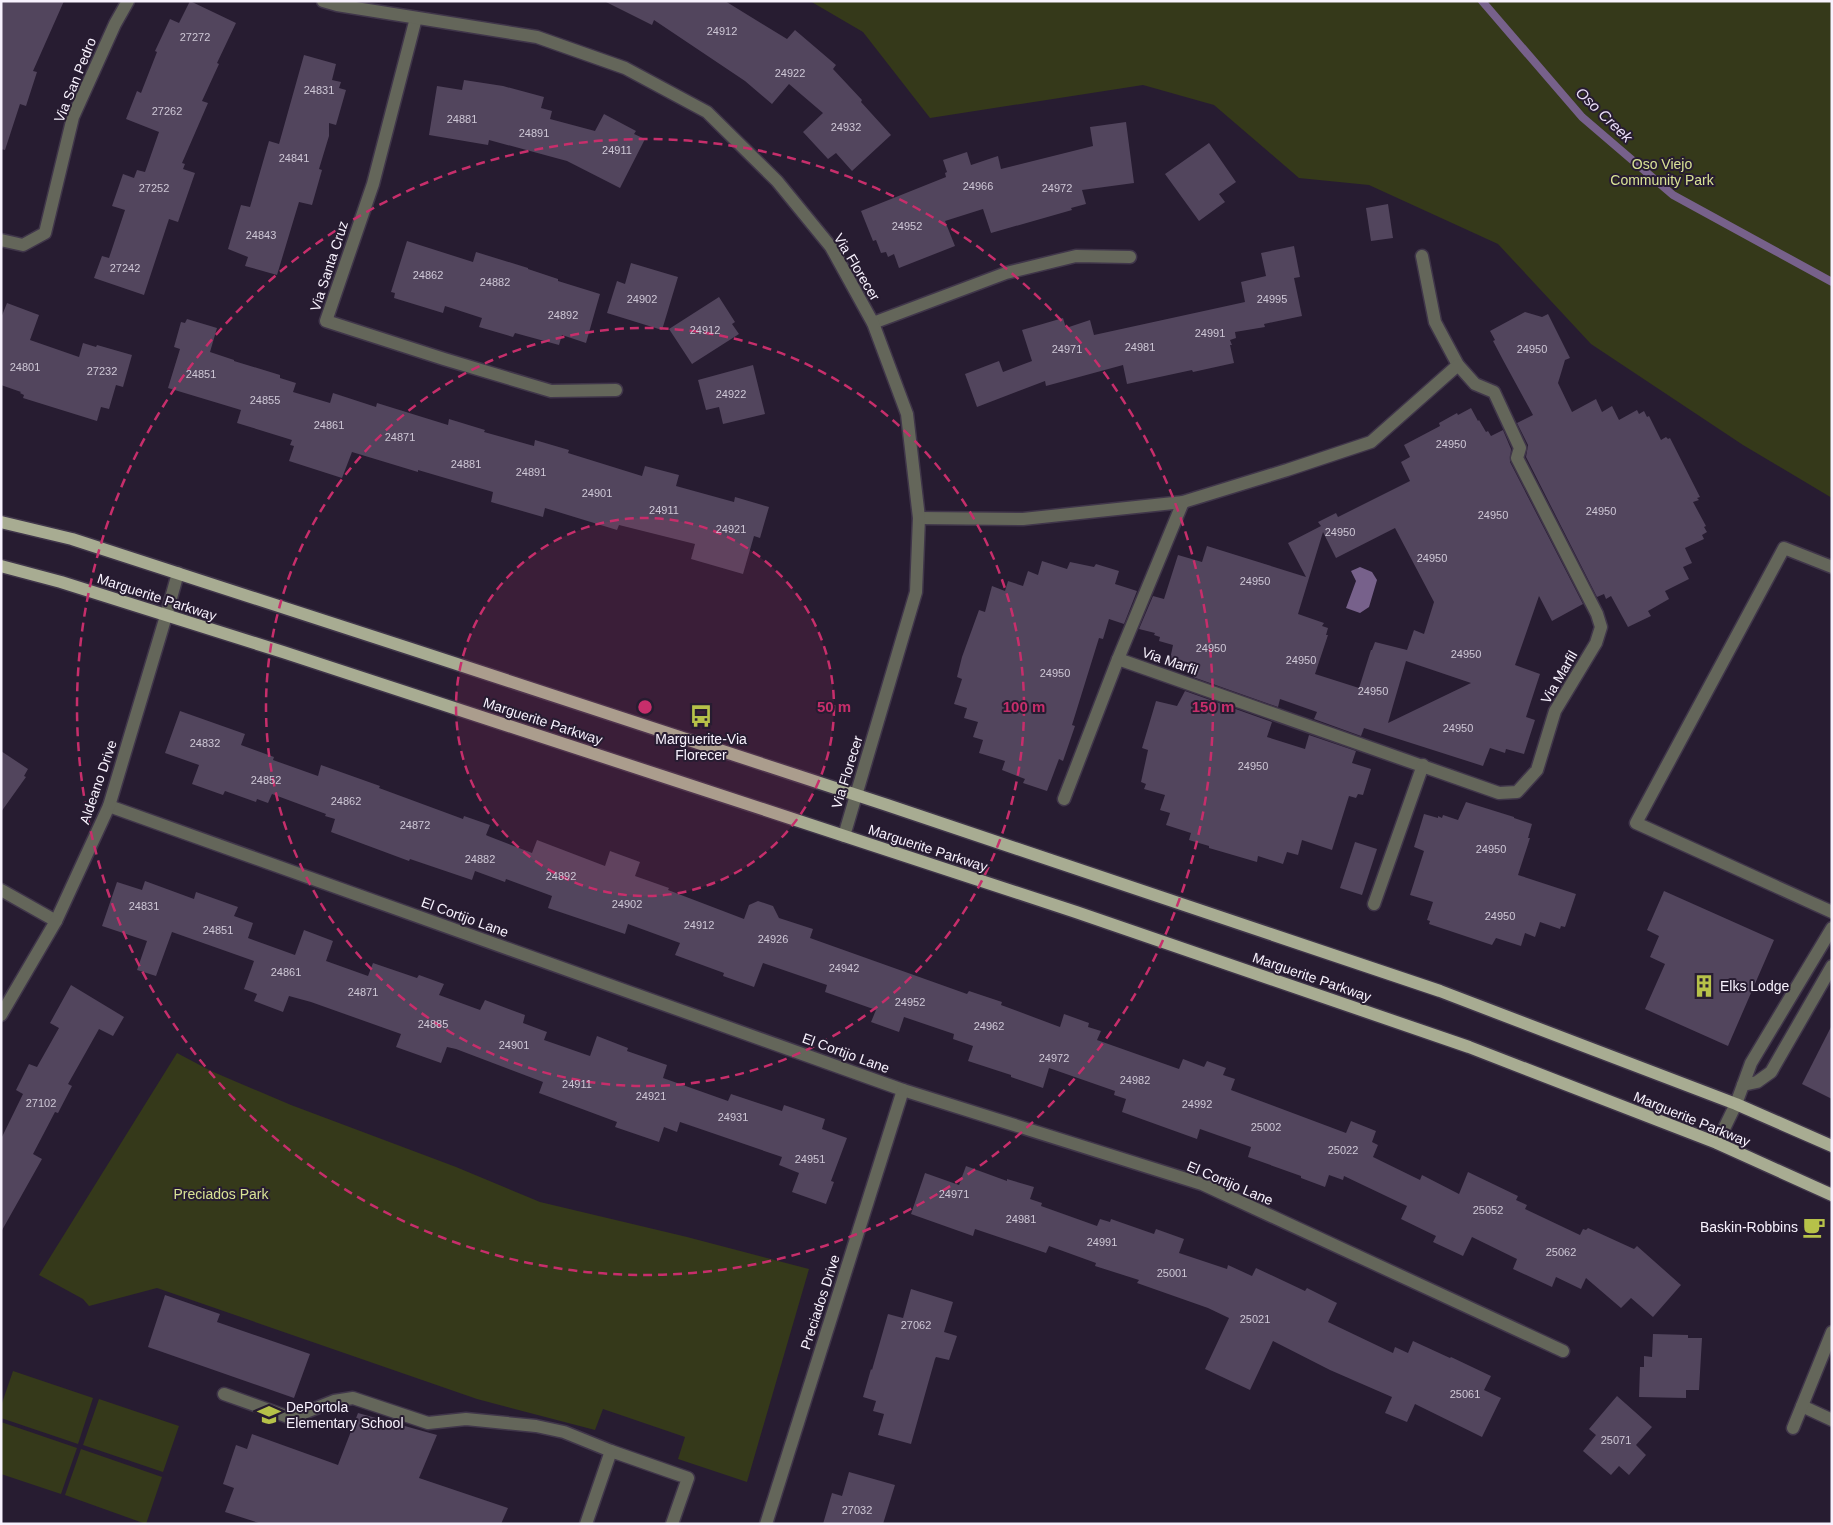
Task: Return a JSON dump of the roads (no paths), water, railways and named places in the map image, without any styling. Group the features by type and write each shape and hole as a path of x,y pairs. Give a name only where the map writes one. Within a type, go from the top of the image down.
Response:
{"main road":[{"name":"Marguerite Parkway","path":"1,522 72,539 178,573 857,795 1440,991 1736,1104 1832,1146"},
{"name":"Marguerite Parkway","path":"1,566 61,582 1076,912 1469,1047 1717,1143 1832,1195"}],"street":[{"name":"Via San Pedro","path":"1,240 23,245 45,233 73,117 115,24 128,1"},
{"name":"Via Florecer","path":"323,1 537,37 625,68 707,112 777,181 831,247 873,323 908,414 919,518 916,592 844,836"},
{"name":"Via Santa Cruz","path":"416,18 373,184 326,320 444,360 551,391 616,390"},
{"path":"873,323 1006,273 1076,256 1130,257"},
{"path":"919,518 1023,519 1183,502 1371,442 1458,365 1435,322 1422,256"},
{"name":"Via Marfil","path":"1183,502 1118,659 1499,793 1517,792 1537,770 1555,711 1596,643 1601,627 1597,614 1517,458 1520,448 1494,392 1475,384 1458,365"},
{"path":"1832,568 1784,548 1636,823 1832,912"},
{"name":"Aldeano Drive","path":"1,1015 56,922 109,806 178,573"},
{"path":"1064,799 1118,659"},
{"path":"1374,904 1422,765"},
{"name":"El Cortijo Lane","path":"109,806 903,1090 1202,1184 1563,1351"},
{"path":"1,890 56,922"},
{"path":"1717,1143 1736,1104 1751,1063 1832,928"},
{"path":"1743,1085 1757,1082 1771,1072 1832,966"},
{"name":"Preciados Drive","path":"766,1524 903,1090"},
{"path":"1793,1428 1832,1332"},
{"path":"224,1394 291,1418 334,1401 353,1398 428,1423 466,1419 536,1426 564,1432 688,1478 672,1524"},
{"path":"1802,1406 1832,1420"},
{"path":"586,1524 611,1451"}],"waterway":[{"name":"Oso Creek","path":"1482,1 1582,117 1673,195 1832,282"}],"place":[{"name":"Marguerite-Via Florecer","path":"701,716"},
{"name":"Elks Lodge","path":"1704,986"},
{"name":"Baskin-Robbins","path":"1814,1227"},
{"name":"DePortola Elementary School","path":"269,1415"}],"park label":[{"name":"Oso Viejo Community Park","path":"1662,172"},
{"name":"Preciados Park","path":"221,1194"}]}
